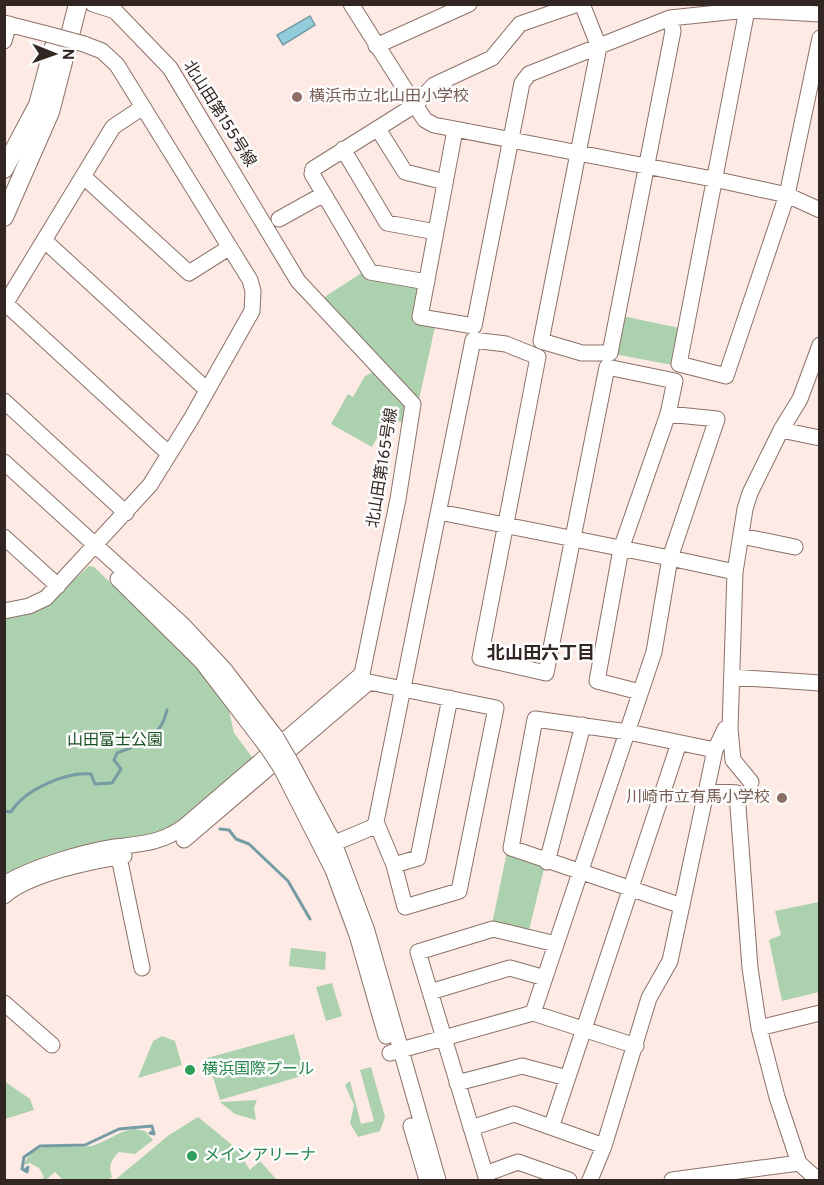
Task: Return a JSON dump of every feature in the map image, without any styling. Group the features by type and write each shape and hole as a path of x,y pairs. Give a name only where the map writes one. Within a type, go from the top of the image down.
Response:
{"main road":[{"path":"4,169 38,105 65,4"},
{"path":"4,217 50,112 78,4"}],"street":[{"path":"351,4 425,120 434,126 787,195 819,210"},
{"path":"376,46 469,4"},
{"path":"427,282 370,272 312,174 313,169 415,105 434,85 492,58 520,24 580,4 599,47 541,341 582,353 610,353 672,31 670,18"},
{"name":"北山田第155号線","path":"95,5 115,11 170,68 250,199"},
{"path":"455,130 420,316 474,326 522,83 529,74 670,18 746,7 819,14"},
{"path":"746,7 679,364 726,376 787,195 819,38"},
{"path":"4,41 7,24 84,44 102,51 117,65 250,280 253,291 252,311 150,485 46,598 29,606 4,611"},
{"path":"143,107 113,127 5,305 168,453"},
{"path":"378,129 405,172 445,182"},
{"path":"343,149 387,223 436,232"},
{"path":"83,176 189,273 230,248"},
{"path":"279,219 324,194"},
{"name":"北山田第165号線","path":"250,199 298,281 413,404 398,498 362,674 270,746"},
{"path":"44,240 207,390"},
{"path":"329,846 373,827 376,822 473,340 506,344 538,357 480,658 546,673 606,367 675,381 668,414 621,549 597,681 640,692"},
{"path":"751,782 733,760 730,729 735,572 750,493 781,430 800,399 819,345"},
{"path":"4,401 126,513"},
{"path":"533,1013 654,652 670,558 717,419 668,414"},
{"path":"781,430 819,438"},
{"path":"4,462 92,549"},
{"path":"4,476 183,625 224,669 270,746 285,763 329,846 367,931 427,1180"},
{"path":"439,512 735,572"},
{"path":"741,536 795,547"},
{"path":"4,537 58,586"},
{"path":"732,677 819,683"},
{"path":"4,896 14,887 62,870 164,849 182,841 369,682 496,708 459,891 405,907 394,865 376,822"},
{"path":"394,865 418,858 450,698"},
{"path":"682,906 511,848 535,719 628,732 715,750"},
{"path":"547,862 583,725"},
{"path":"590,1180 604,1146 649,998 670,961 715,750 725,729 730,729"},
{"path":"552,1125 679,743"},
{"path":"7,881 37,868 90,853 162,840 185,826 270,746"},
{"path":"707,791 737,793 740,800 739,829 750,968 759,1028 777,1097 798,1163 818,1180"},
{"path":"119,857 142,968"},
{"path":"556,944 493,929 418,952 486,1177 518,1162 568,1180"},
{"path":"430,992 510,968 545,978"},
{"path":"4,1003 52,1045"},
{"path":"395,1051 533,1013 636,1046"},
{"path":"759,1028 819,1013"},
{"path":"395,1051 438,1180"},
{"path":"457,1083 522,1066 567,1078"},
{"path":"471,1128 514,1114 552,1125 604,1146"},
{"path":"672,1180 798,1163"}],"green space":[{"path":"363,272 418,287 413,323 435,327 418,404 320,300"},
{"path":"622,316 680,328 672,365 614,354"},
{"path":"373,372 406,405 405,422 387,421 372,447 331,424 348,394 353,397 365,376"},
{"name":"山田富士公園","path":"89,566 94,567 201,669 227,702 234,733 258,765 179,837 106,854 5,891 5,618 41,610"},
{"path":"507,852 545,865 528,934 492,924"},
{"path":"819,902 819,992 782,1001 769,940 781,935 775,911"},
{"path":"291,948 326,952 325,970 289,966"},
{"path":"332,983 342,1016 326,1021 316,987"},
{"path":"294,1034 305,1075 220,1100 207,1058"},
{"path":"162,1036 175,1041 182,1065 138,1078 153,1041"},
{"path":"371,1067 385,1117 380,1131 358,1137 350,1123 354,1105 345,1085 350,1081 361,1124 374,1121 360,1070"},
{"path":"4,1081 30,1099 34,1110 5,1119"},
{"path":"257,1100 254,1108 256,1120 235,1114 220,1102"},
{"name":"メインアリーナ","path":"198,1117 236,1148 250,1170 260,1161 277,1180 115,1180 169,1135"},
{"path":"134,1129 145,1131 153,1140 135,1154 119,1152 111,1163 112,1177 108,1180 63,1180 55,1172 46,1180 41,1180 44,1177 39,1168 30,1163 24,1165 35,1150 44,1147 91,1146"}],"water":[{"path":"310,16 315,25 283,45 277,35"}],"waterway":[{"path":"4,811 11,812 26,796 58,779 91,774 95,784 112,783 121,769 114,760 117,753 142,743 155,734 167,710"},
{"path":"220,829 229,830 236,839 249,844 288,881 310,919"},
{"path":"26,1169 28,1167 27,1172 22,1169 24,1157 40,1146 85,1145 119,1129 152,1126 154,1134 150,1133 152,1132"}],"place":[{"name":"横浜市立北山田小学校","path":"297,97"},
{"name":"川崎市立有馬小学校","path":"782,798"},
{"name":"横浜国際プール","path":"190,1070"},
{"name":"メインアリーナ","path":"192,1156"}],"district":[{"name":"北山田六丁目","path":"541,654"}]}
